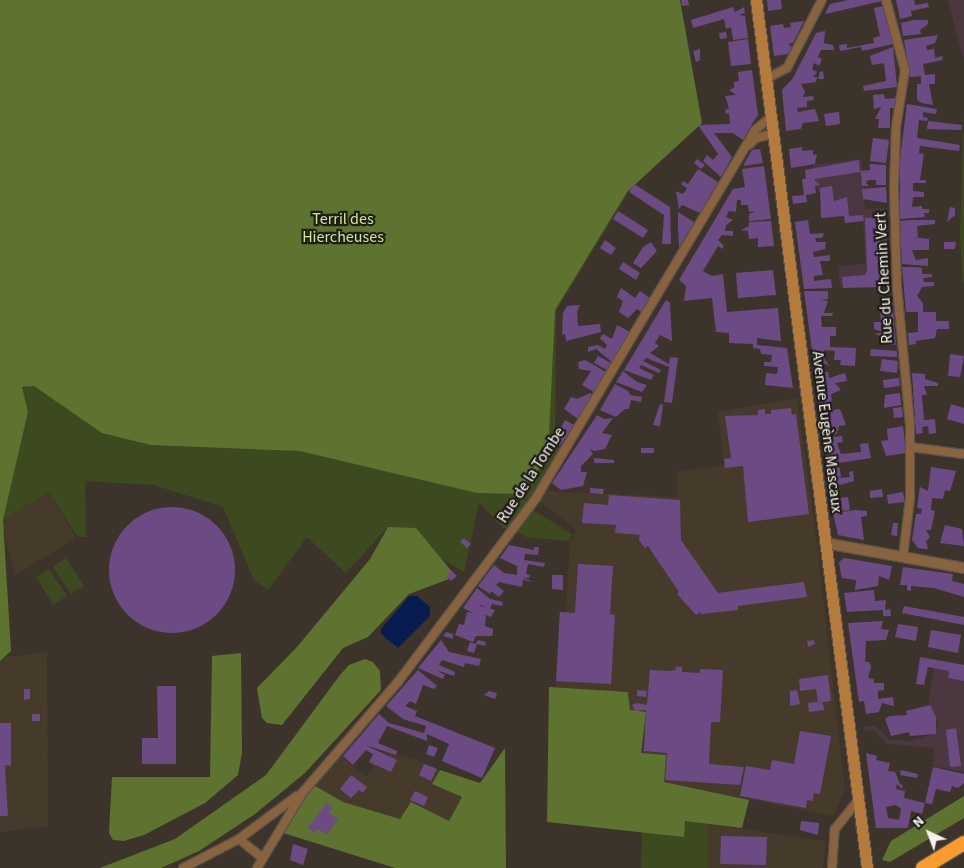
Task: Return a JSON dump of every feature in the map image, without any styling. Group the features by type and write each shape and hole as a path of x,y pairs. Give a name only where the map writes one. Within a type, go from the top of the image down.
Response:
{"highway":[{"path":"945,854 964,831"},
{"path":"923,868 964,843"}],"main road":[{"name":"Avenue Eugène Mascaux","path":"756,0 867,868"}],"street":[{"path":"766,79 787,68 822,0"},
{"name":"Rue du Chemin Vert","path":"886,0 905,70 896,127 894,188 896,273 910,447 910,498 903,557"},
{"name":"Rue de la Tombe","path":"257,868 261,857 303,792 398,682 536,498 755,130 770,118"},
{"name":"Rue de la Tombe","path":"745,148 756,138 772,134"},
{"path":"910,447 964,454"},
{"path":"825,543 964,568"},
{"name":"Rue de la Tombe","path":"183,868 239,839 303,792"},
{"path":"832,868 834,829 858,801"},
{"path":"239,839 261,857"}],"shaded area":[{"path":"948,0 964,0 964,61"},
{"path":"861,159 865,209 885,208 891,286 840,287 838,266 866,264 863,221 845,223 842,200 835,201 833,191 818,192 813,165"},
{"path":"797,398 817,543 845,790 833,816 663,782 640,753 646,712 630,711 628,692 556,690 559,612 566,612 570,542 576,530 539,500 543,491 677,497 677,472 724,465 718,412"},
{"path":"49,492 76,538 15,575 1,522"},
{"path":"47,652 48,826 0,832 0,658"},
{"path":"934,668 964,673 964,772 933,766 934,748 887,744 873,730 864,732 863,727 875,725 890,740 910,741 934,734 939,723 928,706"},
{"path":"377,751 413,758 440,770 432,785 463,797 449,821 411,802 401,819 343,802 311,783 337,753 366,777 375,767 370,763"},
{"path":"708,824 826,841 823,868 708,868"}],"green space":[{"name":"Terril des Hiercheuses","path":"0,0 680,0 702,123 627,192 555,310 548,457 520,494 477,493 300,451 151,445 102,433 34,386 22,387 28,412 3,520 11,651 0,661"},
{"path":"964,116 964,283 963,283 960,236"},
{"path":"603,179 628,193 556,311 555,442 563,453 512,530 503,528 479,502 464,572 388,527 346,573 307,537 268,590 254,580 223,507 154,485 85,481 86,537 78,537 49,492 3,520 28,412 21,388 51,383"},
{"path":"533,510 572,534 569,541 526,537 517,532"},
{"path":"388,527 416,528 453,573 449,579 409,594 368,637 343,648 282,725 267,723 262,718 257,688 297,647 370,559"},
{"path":"66,558 84,586 71,594 53,567"},
{"path":"49,569 67,596 53,605 36,577"},
{"path":"241,653 242,753 238,775 205,803 144,835 124,841 113,840 109,833 112,777 210,777 212,656"},
{"path":"365,659 373,662 380,671 381,690 305,773 255,814 199,851 161,868 100,868 175,839 266,775 340,675 349,665"},
{"path":"549,687 628,692 630,710 646,712 641,753 666,755 664,782 749,800 742,828 685,821 684,837 547,822"},
{"path":"505,748 506,868 395,868 277,831 310,783 343,802 400,819 411,802 449,821 462,797 432,784 440,770 480,783"},
{"path":"964,796 964,818 890,862 882,860 891,841"},
{"path":"684,820 708,824 708,868 641,868 642,832 684,837"}],"water":[{"path":"409,596 417,596 430,607 430,616 398,648 381,634 381,629"}],"building":[{"path":"681,0 688,0 689,5 682,6"},
{"path":"767,0 781,0 782,9 768,11"},
{"path":"848,0 882,1 825,14 830,4"},
{"path":"896,0 914,0 915,5 928,3 929,7 911,11 912,16 900,19"},
{"path":"884,6 893,44 862,51 861,47 840,51 839,45 847,44 847,48 874,43 873,38 880,36 874,8"},
{"path":"733,7 735,12 744,7 745,13 739,15 745,16 748,38 733,40 731,27 726,29 724,19 693,28 691,20"},
{"path":"913,20 928,20 928,24 920,30 921,34 903,36 901,23"},
{"path":"804,21 793,43 788,44 792,47 788,54 774,56 770,26 783,24 784,28 791,27 790,23"},
{"path":"825,31 824,43 833,45 834,50 821,50 818,57 822,59 819,66 814,63 812,69 817,72 813,77 817,77 816,82 801,84 805,92 803,97 813,96 814,100 807,101 807,107 797,108 798,112 815,109 819,121 803,123 801,129 786,131 782,90 793,78 816,33"},
{"path":"726,32 727,38 720,39 719,33"},
{"path":"938,35 935,43 926,46 927,50 934,49 935,58 942,56 943,60 923,64 925,75 935,74 935,84 929,84 933,105 917,100 917,84 921,84 921,76 910,77 904,40"},
{"path":"748,39 751,64 731,66 728,42"},
{"path":"893,47 897,87 864,91 863,86 886,81 884,63 872,65 870,56"},
{"path":"700,49 700,60 696,62 693,51"},
{"path":"752,70 758,115 743,140 733,133 714,133 732,157 721,177 703,161 707,155 713,160 718,154 698,125 730,124 729,113 726,114 725,110 729,108 725,96 736,95 729,90 734,88 734,82 739,81 738,72"},
{"path":"823,71 824,79 818,79 820,72"},
{"path":"884,94 885,99 896,98 895,108 890,108 890,128 878,128 879,119 875,119 881,107 874,109 873,95"},
{"path":"907,104 937,109 936,114 923,112 923,117 928,118 927,121 919,120 917,138 960,145 959,151 920,146 919,153 924,154 920,180 926,180 926,183 913,183 913,191 924,192 924,197 913,197 912,207 922,206 922,209 929,209 929,213 924,213 925,217 900,219 900,159"},
{"path":"839,112 840,124 826,126 824,114"},
{"path":"928,121 962,125 961,130 927,129"},
{"path":"873,138 889,140 886,163 870,161"},
{"path":"802,147 802,151 813,150 813,155 817,154 815,164 791,168 789,149"},
{"path":"760,149 763,163 743,166 752,150"},
{"path":"697,159 705,165 701,169 694,163"},
{"path":"859,160 860,171 870,170 870,164 886,165 886,185 876,185 876,180 868,180 866,183 869,186 862,186 860,172 814,179 820,185 815,186 816,193 806,195 807,202 793,204 792,196 804,195 802,179 806,179 805,170"},
{"path":"764,166 771,219 749,221 749,214 756,211 749,212 748,205 741,205 741,200 737,200 736,212 729,211 726,217 733,220 726,225 725,231 733,231 733,236 722,235 718,240 724,246 722,249 718,246 703,271 712,276 723,274 727,312 778,308 781,341 757,338 757,345 787,348 793,388 765,385 766,373 777,374 778,367 764,366 764,362 771,362 772,355 761,354 760,349 753,348 753,344 729,343 729,333 716,332 712,298 684,301 686,286 679,280 733,189 745,187 742,169"},
{"path":"698,169 718,182 700,213 682,205 679,209 676,191 682,194 685,192 687,188 681,184 683,181 688,184"},
{"path":"634,184 670,207 671,244 662,244 664,215 629,192"},
{"path":"832,186 834,201 847,197 849,216 863,215 864,221 845,223 844,216 821,218 820,188"},
{"path":"886,187 887,203 863,199 862,189"},
{"path":"950,207 955,208 955,215 947,222"},
{"path":"618,211 648,230 643,238 613,219"},
{"path":"678,212 694,222 679,248 678,228"},
{"path":"879,217 882,287 843,288 842,277 865,275 867,271 865,218"},
{"path":"808,220 810,234 824,233 822,238 815,238 816,242 826,242 825,249 813,252 814,257 830,255 830,261 820,261 823,275 814,276 814,281 831,279 832,288 804,289 795,222"},
{"path":"935,220 935,224 917,226 918,237 914,237 929,239 929,250 912,250 916,260 928,258 928,266 902,264 900,221"},
{"path":"771,221 774,246 758,247 758,238 749,239 748,231 741,230 749,226 749,222"},
{"path":"605,240 616,248 611,255 600,248"},
{"path":"651,242 657,251 641,268 633,263 643,247"},
{"path":"944,242 956,242 955,249 944,249"},
{"path":"623,262 640,273 636,280 619,269"},
{"path":"902,267 922,268 922,274 932,274 932,277 923,278 924,282 934,282 934,286 922,287 917,296 923,303 923,312 936,312 936,321 949,321 949,329 937,329 935,338 916,341 916,344 909,345 908,333 931,331 918,332 918,312 906,312"},
{"path":"773,270 776,295 738,298 736,273"},
{"path":"621,288 635,298 640,291 650,298 641,312 637,309 628,318 619,312 623,301 617,297"},
{"path":"804,291 828,291 828,299 821,301 828,301 824,313 833,313 832,316 821,316 822,327 836,327 836,336 830,336 830,347 856,348 855,366 840,365 841,360 834,360 835,351 824,350 823,356 830,367 826,364 814,365"},
{"path":"666,300 670,303 672,341 660,335 655,343 659,346 650,353 669,364 670,357 678,358 672,403 664,402 669,367 646,358 643,361 661,370 659,373 641,365 639,368 654,375 651,380 624,370"},
{"path":"882,300 892,300 893,306 883,306"},
{"path":"580,305 577,312 578,326 600,324 601,332 566,341 565,334 562,335 563,313 567,306"},
{"path":"884,308 893,308 896,345 883,344 883,337 875,334 883,332 874,329 874,322 881,322 880,313 884,313"},
{"path":"617,325 630,332 612,362 596,349 588,352 588,347 598,345 605,349 607,345 600,338 603,334 612,339"},
{"path":"871,349 897,351 897,357 870,356"},
{"path":"950,354 964,356 960,377 948,376"},
{"path":"598,356 611,363 607,370 594,363"},
{"path":"882,359 898,361 897,373 880,371"},
{"path":"585,360 606,372 594,392 582,385 591,371 579,369 578,362"},
{"path":"623,371 637,382 647,385 642,392 616,382"},
{"path":"828,372 829,378 845,373 847,381 835,383 841,390 831,394 833,410 840,409 846,425 839,426 837,434 823,436 817,390 830,388 817,388 815,373"},
{"path":"912,373 925,374 925,379 938,383 938,386 924,386 927,395 922,395 924,420 935,419 936,433 929,434 928,426 922,427 923,433 916,434"},
{"path":"899,378 900,386 884,388 883,380"},
{"path":"615,384 628,391 630,395 642,397 641,402 631,400 629,409 625,409 616,417 600,410"},
{"path":"590,393 592,395 578,419 564,409 571,397 577,399"},
{"path":"900,393 901,405 884,408 885,395"},
{"path":"660,404 663,405 660,426 653,425"},
{"path":"951,404 964,408 964,424 947,419"},
{"path":"902,407 903,417 894,418 893,408"},
{"path":"791,408 792,415 796,414 809,514 748,522 743,466 725,468 724,459 731,458 725,416 758,415 758,410 765,409 765,414 771,414 771,410"},
{"path":"597,415 604,419 613,418 602,433 612,435 605,449 594,451 590,449 593,454 581,466 581,472 587,472 583,486 561,490 552,483"},
{"path":"565,420 574,425 560,446 553,442"},
{"path":"903,426 906,453 886,456 881,441 888,440 887,429"},
{"path":"842,436 843,442 837,443 841,454 861,452 860,444 868,443 871,458 839,463 841,477 829,479 823,438"},
{"path":"641,448 654,448 654,453 641,453"},
{"path":"594,458 614,460 614,463 594,463"},
{"path":"931,467 956,471 950,491 945,490 943,499 932,498 931,510 935,511 931,530 926,530 930,537 926,541 928,549 925,549 918,548 912,540 916,514 921,514 922,509 917,508 920,487 928,491"},
{"path":"853,471 854,481 829,488 828,479 850,477 849,472"},
{"path":"590,488 604,489 603,494 590,493"},
{"path":"882,489 883,497 870,498 870,491"},
{"path":"903,492 905,502 888,504 887,495"},
{"path":"609,495 680,500 681,540 718,593 804,582 807,597 738,606 738,610 701,614 700,612 696,615 677,594 679,592 648,546 645,548 639,540 640,535 615,533 616,525 582,523 584,503 608,505"},
{"path":"848,497 850,510 833,512 832,499"},
{"path":"172,507 196,511 217,525 231,546 235,570 231,594 217,615 196,629 172,633 148,629 127,615 113,594 109,570 113,546 127,525 148,511"},
{"path":"856,510 867,511 867,516 861,517 864,540 838,535 833,513"},
{"path":"893,523 898,523 897,536 891,535"},
{"path":"945,525 962,529 964,546 940,543"},
{"path":"464,538 471,544 467,548 460,542"},
{"path":"509,545 534,550 534,547 539,547 538,555 525,554 524,560 545,563 544,567 528,564 526,574 530,575 529,578 523,578 534,582 523,580 522,587 499,582 496,585 504,591 499,597 491,591 490,594 478,586 494,565 504,573 517,575 517,566 500,558"},
{"path":"844,558 892,566 889,580 879,576 878,586 855,590 856,580 842,578 839,562"},
{"path":"578,564 613,566 610,614 615,615 611,684 556,681 560,612 575,613"},
{"path":"903,567 953,574 952,581 964,584 964,597 934,588 911,586 911,591 907,590 907,585 900,585"},
{"path":"451,570 457,576 451,581 446,576"},
{"path":"552,575 563,575 563,590 552,589"},
{"path":"477,588 490,599 503,602 502,606 492,604 490,609 495,610 491,617 486,615 485,626 493,629 492,636 476,636 473,642 455,635 459,624 464,625 467,612 473,613 463,608"},
{"path":"874,590 875,601 886,600 885,610 890,609 891,616 883,616 883,610 847,612 844,593"},
{"path":"904,606 964,617 964,625 902,613"},
{"path":"883,621 881,629 889,630 886,640 866,641 865,662 869,662 871,667 868,678 874,679 874,683 884,683 884,690 878,691 878,699 893,697 894,706 882,703 879,712 866,714 864,701 859,702 848,623"},
{"path":"898,624 918,627 916,641 895,637"},
{"path":"931,630 961,635 958,653 928,647"},
{"path":"446,632 453,634 453,639 443,636"},
{"path":"441,640 449,652 481,659 479,666 465,663 464,667 442,660 439,665 455,672 454,676 436,670 445,675 443,679 418,668"},
{"path":"478,640 486,642 485,646 477,644 474,653 467,651 470,642 475,644"},
{"path":"814,640 815,644 808,647 807,641"},
{"path":"920,657 964,665 964,681 948,678 949,671 928,667 924,685 916,684"},
{"path":"675,667 682,667 682,672 700,673 700,669 723,670 720,722 711,722 709,764 744,767 740,785 665,780 667,753 644,751 646,710 635,711 632,705 637,703 647,705 650,670 669,671 676,670"},
{"path":"418,670 437,686 434,689 423,685 416,704 410,701 405,706 417,711 415,716 495,748 482,778 442,761 449,744 427,734 427,741 387,726 378,743 397,751 396,755 365,745 397,760 391,772 369,762 373,754 366,750 353,765 343,756 379,714 389,723 424,733 426,726 403,719 386,706"},
{"path":"828,675 831,701 818,703 816,689 800,691 799,679"},
{"path":"157,686 176,686 176,764 142,764 142,738 158,738"},
{"path":"24,689 30,689 30,699 24,700"},
{"path":"637,690 647,691 646,697 637,696"},
{"path":"797,690 800,704 790,706 790,691"},
{"path":"489,691 497,693 495,699 484,695"},
{"path":"808,703 823,703 824,710 809,712"},
{"path":"930,705 936,717 936,734 910,736 909,732 891,736 885,719 889,716 907,715 906,711"},
{"path":"32,714 40,714 40,721 32,721"},
{"path":"0,723 11,723 11,766 5,765 8,816 0,816"},
{"path":"956,728 961,766 950,767 946,730"},
{"path":"800,731 831,736 820,794 814,793 813,801 807,800 806,808 740,796 746,766 770,770 772,760 794,764"},
{"path":"429,745 438,748 434,757 426,754"},
{"path":"866,753 877,756 876,760 890,763 888,771 895,772 900,784 903,785 902,789 897,784 896,789 905,791 904,798 925,803 922,814 911,811 908,828 876,828","holes":["896,805 901,809 899,820 888,818 886,807"]},
{"path":"424,764 437,769 431,781 419,775"},
{"path":"933,767 964,774 964,783 958,788 952,786 950,792 936,789 932,804 925,803"},
{"path":"901,770 918,774 917,778 900,775"},
{"path":"351,775 367,787 363,793 359,790 351,798 340,789"},
{"path":"415,791 428,797 424,806 410,800"},
{"path":"327,803 333,808 328,812 338,819 327,834 317,829 314,834 308,827"},
{"path":"801,821 819,823 818,835 800,830"},
{"path":"721,836 767,837 766,865 720,864"},
{"path":"293,844 308,849 303,865 290,860"}]}
